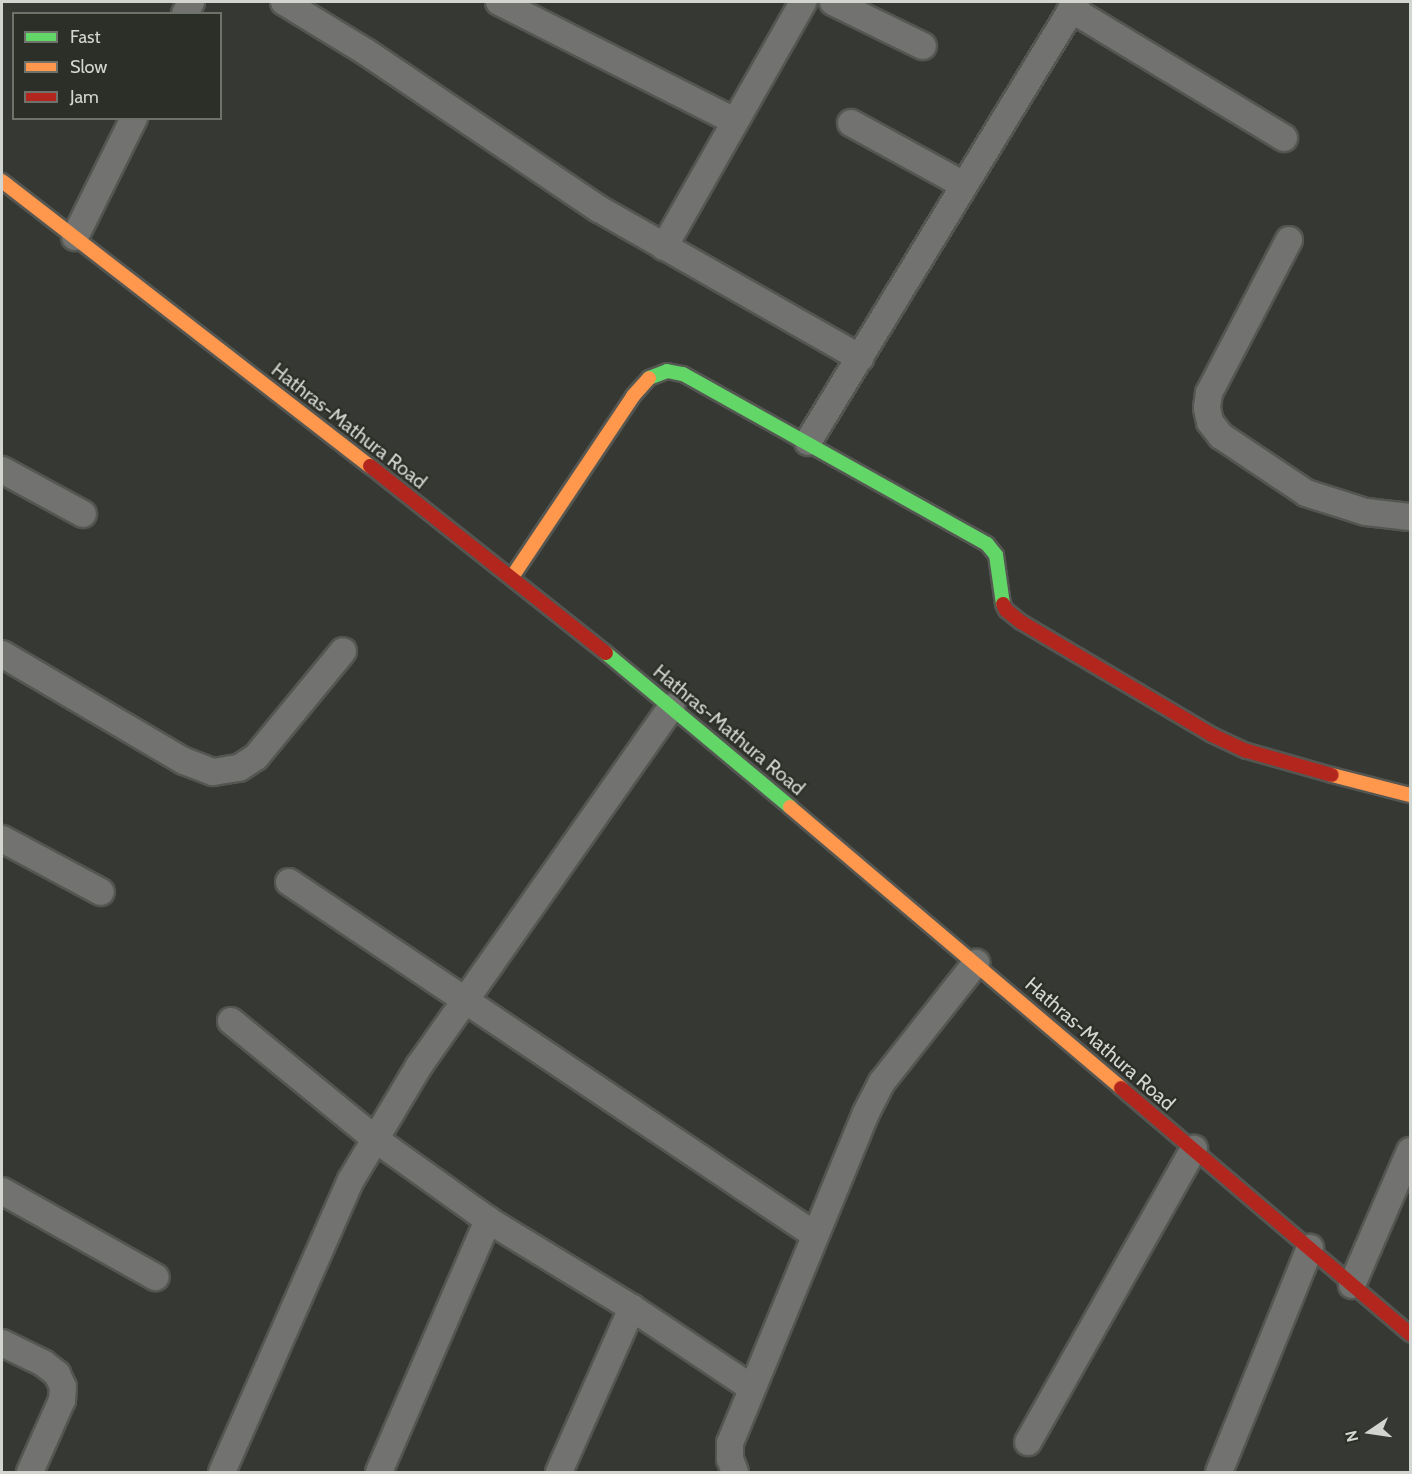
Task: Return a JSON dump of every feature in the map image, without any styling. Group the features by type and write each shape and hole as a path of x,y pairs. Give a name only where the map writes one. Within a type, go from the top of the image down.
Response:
{"main road":[{"name":"Hathras-Mathura Road","path":"3,185 75,237 512,577 976,963 1410,1334"},
{"path":"512,577 633,396 651,375 668,371 683,374 987,544 996,555 1001,598 1006,610 1212,735 1265,756 1410,795"}],"street":[{"path":"284,2 366,52 599,209 860,358"},
{"path":"499,2 735,122"},
{"path":"664,247 803,2"},
{"path":"833,2 923,46"},
{"path":"808,442 1073,5 1284,138"},
{"path":"75,237 133,120"},
{"path":"851,123 964,185"},
{"path":"1289,240 1209,393 1207,408 1210,422 1221,436 1306,493 1333,504 1366,512 1410,517"},
{"path":"2,470 83,514"},
{"path":"2,654 184,761 213,772 239,768 256,757 343,651"},
{"path":"222,1473 351,1180 375,1139 419,1066 671,707"},
{"path":"2,839 101,892"},
{"path":"289,882 815,1235"},
{"path":"735,1473 729,1459 730,1443 865,1114 882,1082 976,963"},
{"path":"231,1021 375,1139 488,1220 632,1308 752,1388"},
{"path":"1028,1442 1194,1149"},
{"path":"1352,1285 1410,1151"},
{"path":"2,1191 155,1277"},
{"path":"379,1473 488,1220"},
{"path":"1219,1473 1310,1248"},
{"path":"560,1473 632,1308"},
{"path":"2,1343 43,1363 57,1374 63,1387 62,1400 30,1473"}],"traffic: fast":[{"path":"649,378 667,371 683,374 987,544 996,555 1003,604"},
{"path":"606,653 790,807"}],"traffic: slow":[{"path":"2,181 370,466"},
{"path":"512,577 633,396 649,378"},
{"path":"1332,775 1410,795"},
{"path":"790,807 1121,1088"}],"traffic: jam":[{"path":"370,466 606,653"},
{"path":"1003,604 1006,610 1021,622 1212,735 1247,751 1332,775"},
{"path":"1121,1088 1410,1334"}]}
